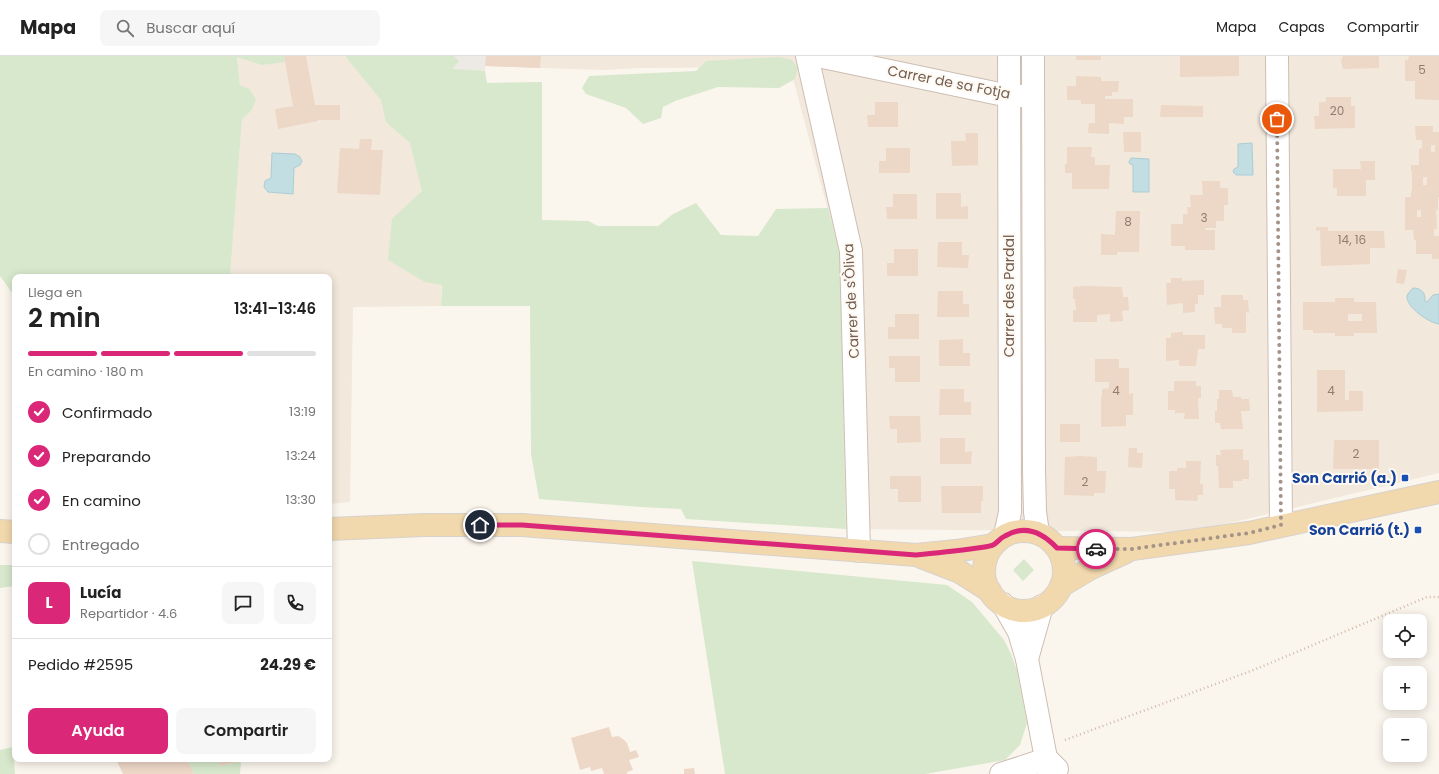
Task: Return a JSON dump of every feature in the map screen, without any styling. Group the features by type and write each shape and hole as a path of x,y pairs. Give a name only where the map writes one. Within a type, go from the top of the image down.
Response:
{"main road":[{"path":"1057,548 1132,549 1249,533 1439,492"},
{"path":"332,530 425,525 522,525 916,555 956,551 999,540 1015,531 1027,530 1038,533 1049,539 1057,548 1063,560 1064,573 1061,586 1056,594 1042,606 1033,610 1022,611 1012,609 960,572 916,555"},
{"path":"0,531 12,532"},
{"path":"996,598 985,580 984,568 987,556 999,540"},
{"path":"1061,586 1091,568 1132,549"}],"street":[{"name":"Carrer de s'Òliva","path":"807,56 851,251 859,551"},
{"name":"Carrer de sa Fotja","path":"818,56 1009,96 1034,96"},
{"name":"Carrer des Pardal","path":"999,540 1010,512 1009,56"},
{"name":"Carrer des Pardal","path":"1034,56 1034,478 1035,512 1038,533"},
{"path":"1277,56 1281,525"},
{"path":"996,598 1019,632 1027,659 1047,760 1062,774"},
{"path":"1027,659 1042,606"},
{"path":"1001,774 1047,760"}],"path":[{"path":"1047,760 1256,669 1427,597 1439,597"}],"shaded area":[{"path":"237,56 262,65 285,61 284,56 342,56 367,60 447,84 441,306 353,307 350,502 332,504 332,274 230,274 242,119 252,110 249,89 240,85"},
{"path":"415,56 486,56 485,71 440,69"},
{"path":"486,56 1439,56 1439,473 1193,532 846,529 840,256 790,67 640,68 605,70 485,66"}],"green space":[{"path":"0,56 284,56 285,62 262,65 237,57 240,85 249,89 256,99 252,110 242,119 230,274 12,274 12,293 0,276"},
{"path":"345,56 454,56 459,61 452,69 485,71 487,83 542,82 542,220 588,221 598,226 658,226 673,214 696,203 721,235 758,236 776,209 828,208 840,256 846,529 686,519 681,509 539,499 531,454 530,306 441,306 442,285 425,282 388,260 392,219 422,191 410,143 386,122 381,100"},
{"path":"779,57 792,60 798,68 795,79 779,88 718,87 675,101 663,107 661,118 643,124 626,108 586,94 582,88 589,76 696,71 706,61"},
{"path":"1024,559 1034,570 1023,581 1013,570"},
{"path":"692,561 947,585 972,602 1004,640 1011,654 1017,670 1027,723 1020,745 1005,760 925,774 725,774"},
{"path":"0,565 12,565 12,586 0,588"},
{"path":"12,747 12,762 14,762 15,774 0,774 0,750"},
{"path":"188,762 219,762 220,766 241,762 240,774 194,774"}],"water":[{"path":"1252,143 1253,175 1236,175 1233,172 1234,169 1238,167 1238,144"},
{"path":"272,153 295,154 300,157 302,161 300,165 294,168 293,194 268,192 264,187 265,181 271,178"},
{"path":"1131,158 1149,159 1149,192 1133,192 1133,165 1129,162"},
{"path":"1413,288 1422,292 1425,296 1425,301 1427,302 1433,295 1439,294 1439,324 1424,318 1410,305 1407,296"}],"building":[{"path":"284,56 306,56 315,105 340,105 340,120 318,120 278,129 275,109 293,106"},
{"path":"486,56 541,56 540,68 485,66"},
{"path":"1076,56 1101,56 1101,60 1076,60"},
{"path":"1180,56 1239,56 1239,76 1180,77"},
{"path":"1343,56 1379,56 1379,68 1343,69 1341,61"},
{"path":"1409,56 1439,56 1439,100 1415,99 1415,81 1405,81 1405,60 1408,60"},
{"path":"1076,76 1101,77 1101,81 1119,81 1118,92 1112,92 1112,96 1105,96 1105,99 1133,99 1133,117 1124,117 1124,124 1109,123 1109,134 1088,133 1089,123 1095,123 1095,104 1081,104 1081,100 1067,100 1067,86 1076,86"},
{"path":"1326,97 1351,97 1351,106 1355,106 1355,128 1315,129 1314,116 1319,116 1319,102 1326,102"},
{"path":"875,102 898,102 898,127 868,127 867,115 875,115"},
{"path":"1161,105 1203,106 1203,117 1160,117"},
{"path":"1415,126 1433,126 1433,132 1439,132 1439,197 1438,210 1436,210 1437,229 1434,229 1434,236 1439,236 1439,259 1432,259 1432,254 1416,254 1416,240 1414,240 1413,230 1405,230 1405,197 1411,197 1412,191 1411,165 1419,165 1419,149 1422,148 1422,140 1416,140","holes":["1431,145 1435,145 1435,152 1431,152","1423,177 1427,177 1427,185 1423,185","1417,210 1421,210 1421,217 1417,217"]},
{"path":"1123,132 1141,132 1141,152 1124,152"},
{"path":"965,133 978,133 978,165 952,166 951,141 966,141"},
{"path":"360,139 372,139 371,150 383,150 380,195 337,193 340,148 359,149"},
{"path":"1067,147 1092,147 1091,157 1095,157 1095,165 1110,165 1109,189 1072,189 1072,173 1065,173 1065,164 1067,164"},
{"path":"886,148 910,148 910,173 879,173 879,161 886,161"},
{"path":"1360,161 1375,161 1375,180 1366,180 1366,196 1337,196 1337,188 1333,188 1333,169 1361,169"},
{"path":"1202,181 1220,181 1220,188 1228,188 1228,205 1224,205 1224,221 1216,221 1216,228 1205,228 1206,230 1215,230 1215,250 1185,250 1185,246 1171,246 1171,224 1183,224 1183,214 1188,214 1187,207 1191,207 1190,195 1203,195"},
{"path":"936,193 961,193 961,207 968,206 968,219 936,219"},
{"path":"893,194 917,194 917,219 887,219 886,207 893,207"},
{"path":"1116,211 1140,211 1139,252 1117,252 1117,255 1101,255 1101,234 1115,235"},
{"path":"1316,227 1328,227 1328,231 1384,231 1385,248 1370,248 1370,264 1321,266 1320,230 1316,231"},
{"path":"938,242 962,242 962,255 969,255 968,268 937,267"},
{"path":"894,249 918,249 918,276 887,276 887,263 894,263"},
{"path":"1398,269 1407,270 1404,284 1396,283"},
{"path":"1171,278 1182,278 1182,281 1204,280 1204,295 1198,295 1198,304 1195,304 1195,312 1183,313 1183,303 1167,305 1166,283 1171,283"},
{"path":"1073,287 1122,287 1123,297 1128,297 1129,310 1122,311 1123,321 1110,322 1110,314 1097,315 1097,322 1073,322 1073,310 1076,310 1075,299 1073,299"},
{"path":"938,291 963,291 963,304 969,304 969,317 937,317"},
{"path":"1221,295 1243,295 1243,300 1248,300 1249,313 1246,312 1246,333 1232,333 1232,328 1222,328 1222,324 1215,324 1214,307 1221,307"},
{"path":"1335,298 1354,298 1354,302 1376,302 1377,333 1354,333 1354,336 1335,336 1335,333 1313,333 1313,330 1303,330 1303,302 1335,302","holes":["1348,314 1362,314 1362,321 1348,321"]},
{"path":"895,314 919,314 919,339 888,339 888,327 895,327"},
{"path":"1183,332 1183,335 1205,335 1205,349 1198,349 1196,366 1179,366 1179,360 1166,361 1166,338 1171,338 1171,333"},
{"path":"963,339 963,353 970,353 970,366 939,366 939,340"},
{"path":"889,356 920,356 920,382 895,382 895,368 889,368"},
{"path":"1095,359 1119,359 1119,368 1129,368 1129,394 1133,393 1133,415 1126,415 1126,426 1101,427 1102,389 1109,388 1109,382 1095,382"},
{"path":"1317,370 1345,370 1345,400 1349,400 1349,391 1363,391 1363,411 1317,412"},
{"path":"1174,381 1196,381 1196,386 1201,386 1201,398 1198,398 1199,419 1184,419 1185,413 1175,413 1175,410 1168,410 1168,391 1174,391"},
{"path":"940,389 964,389 964,402 971,402 971,415 939,415"},
{"path":"1219,390 1232,390 1233,397 1249,399 1250,411 1241,411 1243,429 1221,429 1220,423 1215,423 1215,411 1217,411"},
{"path":"889,416 920,416 921,442 897,443 897,429 890,429"},
{"path":"1060,424 1080,424 1080,442 1060,442"},
{"path":"940,438 965,438 965,452 972,451 971,464 940,464"},
{"path":"1334,440 1379,440 1379,469 1333,469"},
{"path":"1129,448 1137,448 1137,453 1143,453 1142,468 1128,467"},
{"path":"1243,449 1243,460 1249,460 1249,479 1233,481 1233,488 1219,488 1216,455 1221,455 1220,450"},
{"path":"1065,457 1097,457 1097,471 1106,471 1105,493 1094,493 1094,496 1064,495"},
{"path":"1186,461 1201,461 1200,484 1203,484 1203,495 1198,495 1197,501 1175,500 1175,489 1169,489 1169,471 1177,471 1177,468 1186,468"},
{"path":"890,476 921,476 921,502 898,502 898,489 890,489"},
{"path":"941,486 983,486 981,513 942,513"},
{"path":"609,727 612,737 618,736 623,739 627,743 630,752 636,750 639,757 629,760 633,770 627,772 627,774 604,774 602,768 591,771 590,767 580,770 571,738"},
{"path":"117,762 188,762 194,774 123,774"},
{"path":"219,762 237,762 220,766"},
{"path":"694,768 695,774 684,774 684,769"}],"way so far":[{"path":"1096,549 1132,549 1249,533 1281,525 1277,119"}],"place":[{"name":"Son Carrió (a.)","path":"1405,478"},
{"name":"Son Carrió (t.)","path":"1418,530"}],"route":[{"path":"480,525 522,525 916,555 993,545 1005,535 1015,531 1027,530 1038,533 1049,539 1057,548 1096,549"}]}
